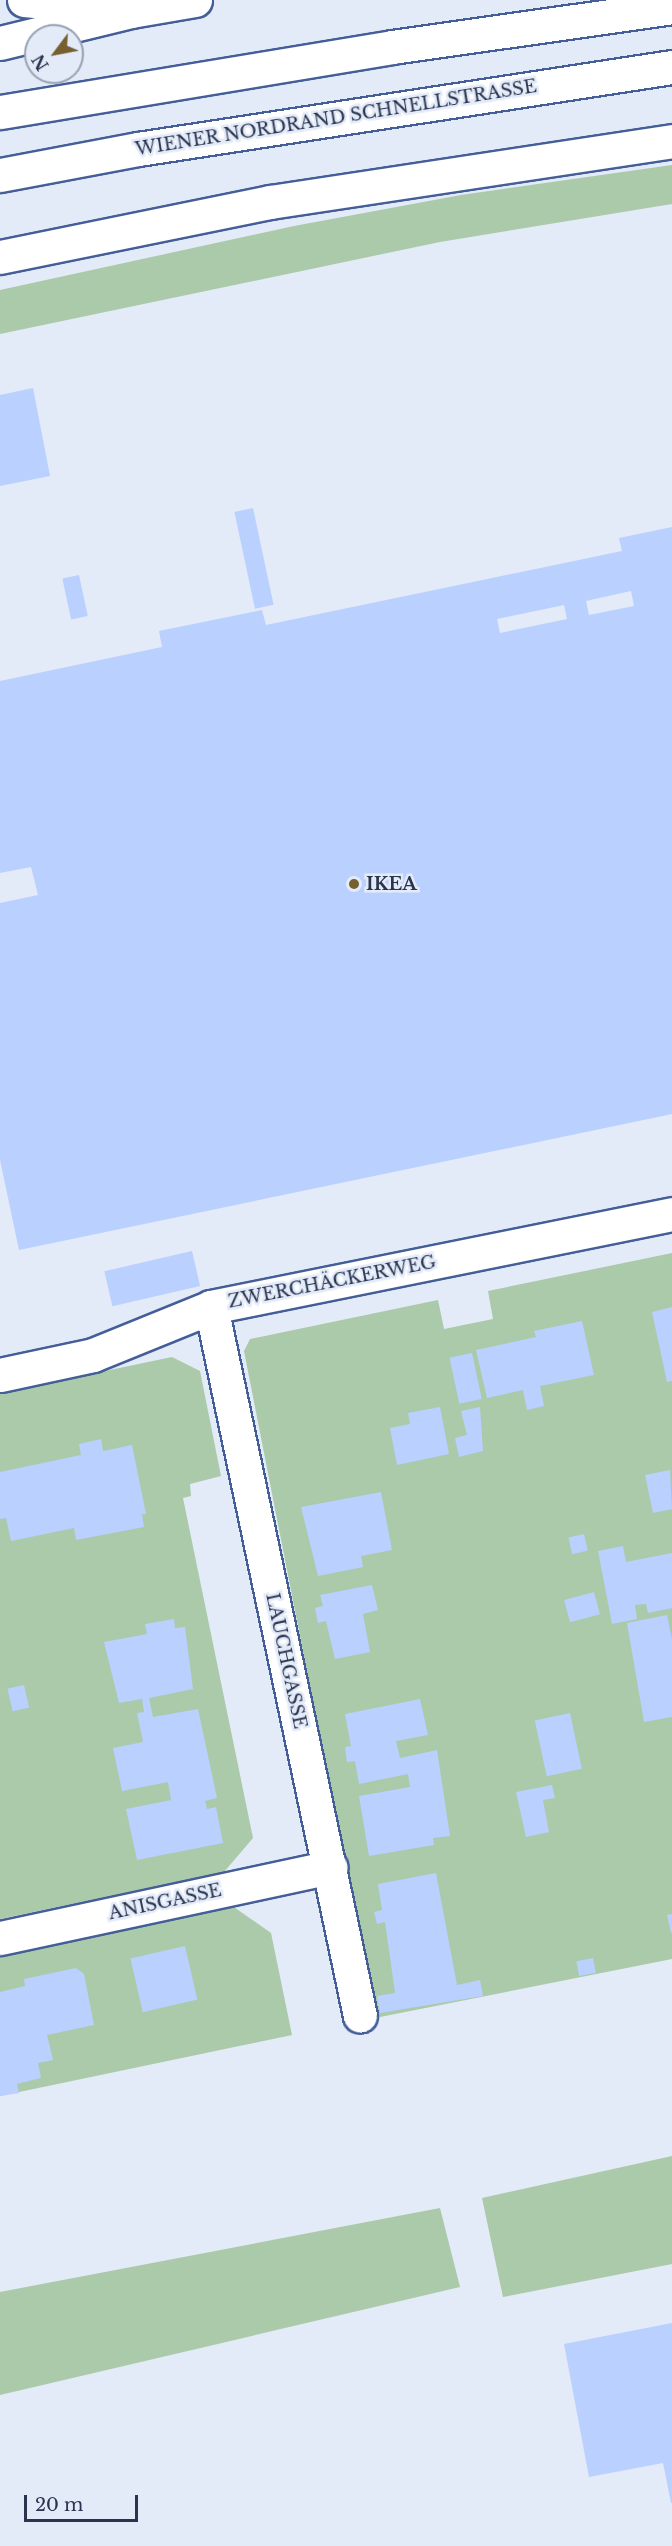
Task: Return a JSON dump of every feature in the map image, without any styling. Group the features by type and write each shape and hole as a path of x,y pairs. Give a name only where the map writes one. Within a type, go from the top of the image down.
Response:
{"main road":[{"path":"24,0 131,11"},
{"path":"0,43 131,11 195,0"},
{"path":"0,112 392,47 672,7"},
{"name":"WIENER NORDRAND SCHNELLSTRASSE","path":"0,175 150,147 672,67"},
{"path":"0,257 270,202 672,141"},
{"name":"ZWERCHÄCKERWEG","path":"0,1375 93,1355 211,1307 672,1214"},
{"name":"LAUCHGASSE","path":"211,1307 360,2016"},
{"name":"ANISGASSE","path":"0,1938 330,1867"}],"green space":[{"path":"672,165 672,204 440,242 0,334 0,290 294,226 461,195"},
{"path":"672,1253 672,1959 375,2018 244,1351 250,1339 438,1300 444,1329 493,1319 488,1291"},
{"path":"172,1357 200,1371 221,1476 190,1484 191,1496 183,1498 253,1838 224,1872 0,1919 0,1393"},
{"path":"231,1905 271,1933 292,2035 0,2096 0,1954"},
{"path":"672,2156 672,2264 503,2297 482,2198"},
{"path":"440,2208 460,2287 0,2395 0,2292"}],"building":[{"path":"33,388 50,476 0,486 0,395"},
{"path":"253,508 274,605 255,609 234,512"},
{"name":"IKEA","path":"672,527 672,1114 19,1250 0,1160 0,903 38,895 31,867 0,873 0,681 162,647 159,631 262,610 266,625 622,551 619,538","holes":["631,591 634,606 589,615 586,601","564,605 567,619 500,633 497,619"]},
{"path":"79,575 88,616 71,620 62,579"},
{"path":"192,1251 200,1286 112,1306 104,1271"},
{"path":"672,1307 672,1381 667,1382 652,1312"},
{"path":"582,1321 594,1375 540,1386 544,1406 527,1410 523,1390 487,1398 476,1350 536,1337 534,1331"},
{"path":"472,1353 482,1399 459,1404 450,1358"},
{"path":"440,1407 449,1454 397,1465 390,1428 410,1424 408,1413"},
{"path":"480,1407 483,1451 459,1457 455,1438 467,1435 461,1411"},
{"path":"101,1439 103,1451 132,1445 146,1514 142,1514 144,1527 76,1540 74,1528 11,1541 6,1518 0,1519 0,1472 81,1455 79,1444"},
{"path":"670,1470 672,1509 653,1513 645,1475"},
{"path":"381,1492 392,1550 361,1556 363,1567 318,1576 301,1507"},
{"path":"584,1534 588,1551 572,1554 568,1538"},
{"path":"623,1546 626,1562 672,1553 672,1608 648,1613 646,1604 635,1605 637,1619 612,1624 598,1551"},
{"path":"372,1585 378,1610 363,1614 370,1652 335,1659 326,1621 318,1623 315,1608 323,1606 320,1595"},
{"path":"594,1592 600,1614 570,1622 564,1600"},
{"path":"667,1615 672,1639 672,1717 644,1722 627,1623"},
{"path":"174,1619 175,1628 185,1627 193,1689 149,1698 153,1717 198,1709 217,1798 205,1801 207,1809 216,1807 223,1843 137,1860 126,1809 171,1800 168,1782 122,1791 113,1748 143,1742 137,1713 144,1712 142,1699 119,1703 104,1642 147,1634 145,1624"},
{"path":"24,1685 29,1707 13,1711 7,1689"},
{"path":"420,1699 428,1735 396,1741 400,1758 437,1750 450,1836 433,1838 434,1845 369,1856 359,1796 410,1787 408,1774 359,1784 355,1761 347,1762 345,1747 351,1746 345,1714"},
{"path":"570,1713 582,1769 547,1776 535,1720"},
{"path":"552,1785 555,1798 543,1800 549,1832 526,1837 516,1792"},
{"path":"436,1873 457,1985 480,1980 483,1996 380,2013 377,1996 395,1993 385,1922 377,1924 374,1912 382,1910 378,1884"},
{"path":"672,1914 672,1933 671,1933 667,1915"},
{"path":"185,1946 197,2000 143,2012 130,1959"},
{"path":"593,1958 596,1973 579,1976 576,1961"},
{"path":"76,1968 84,1974 94,2025 47,2035 53,2060 38,2063 41,2078 17,2084 19,2093 0,2096 0,1992 25,1986 24,1979"},
{"path":"672,2323 671,2503 663,2463 589,2477 564,2344"}],"place":[{"name":"IKEA","path":"354,884"}]}
